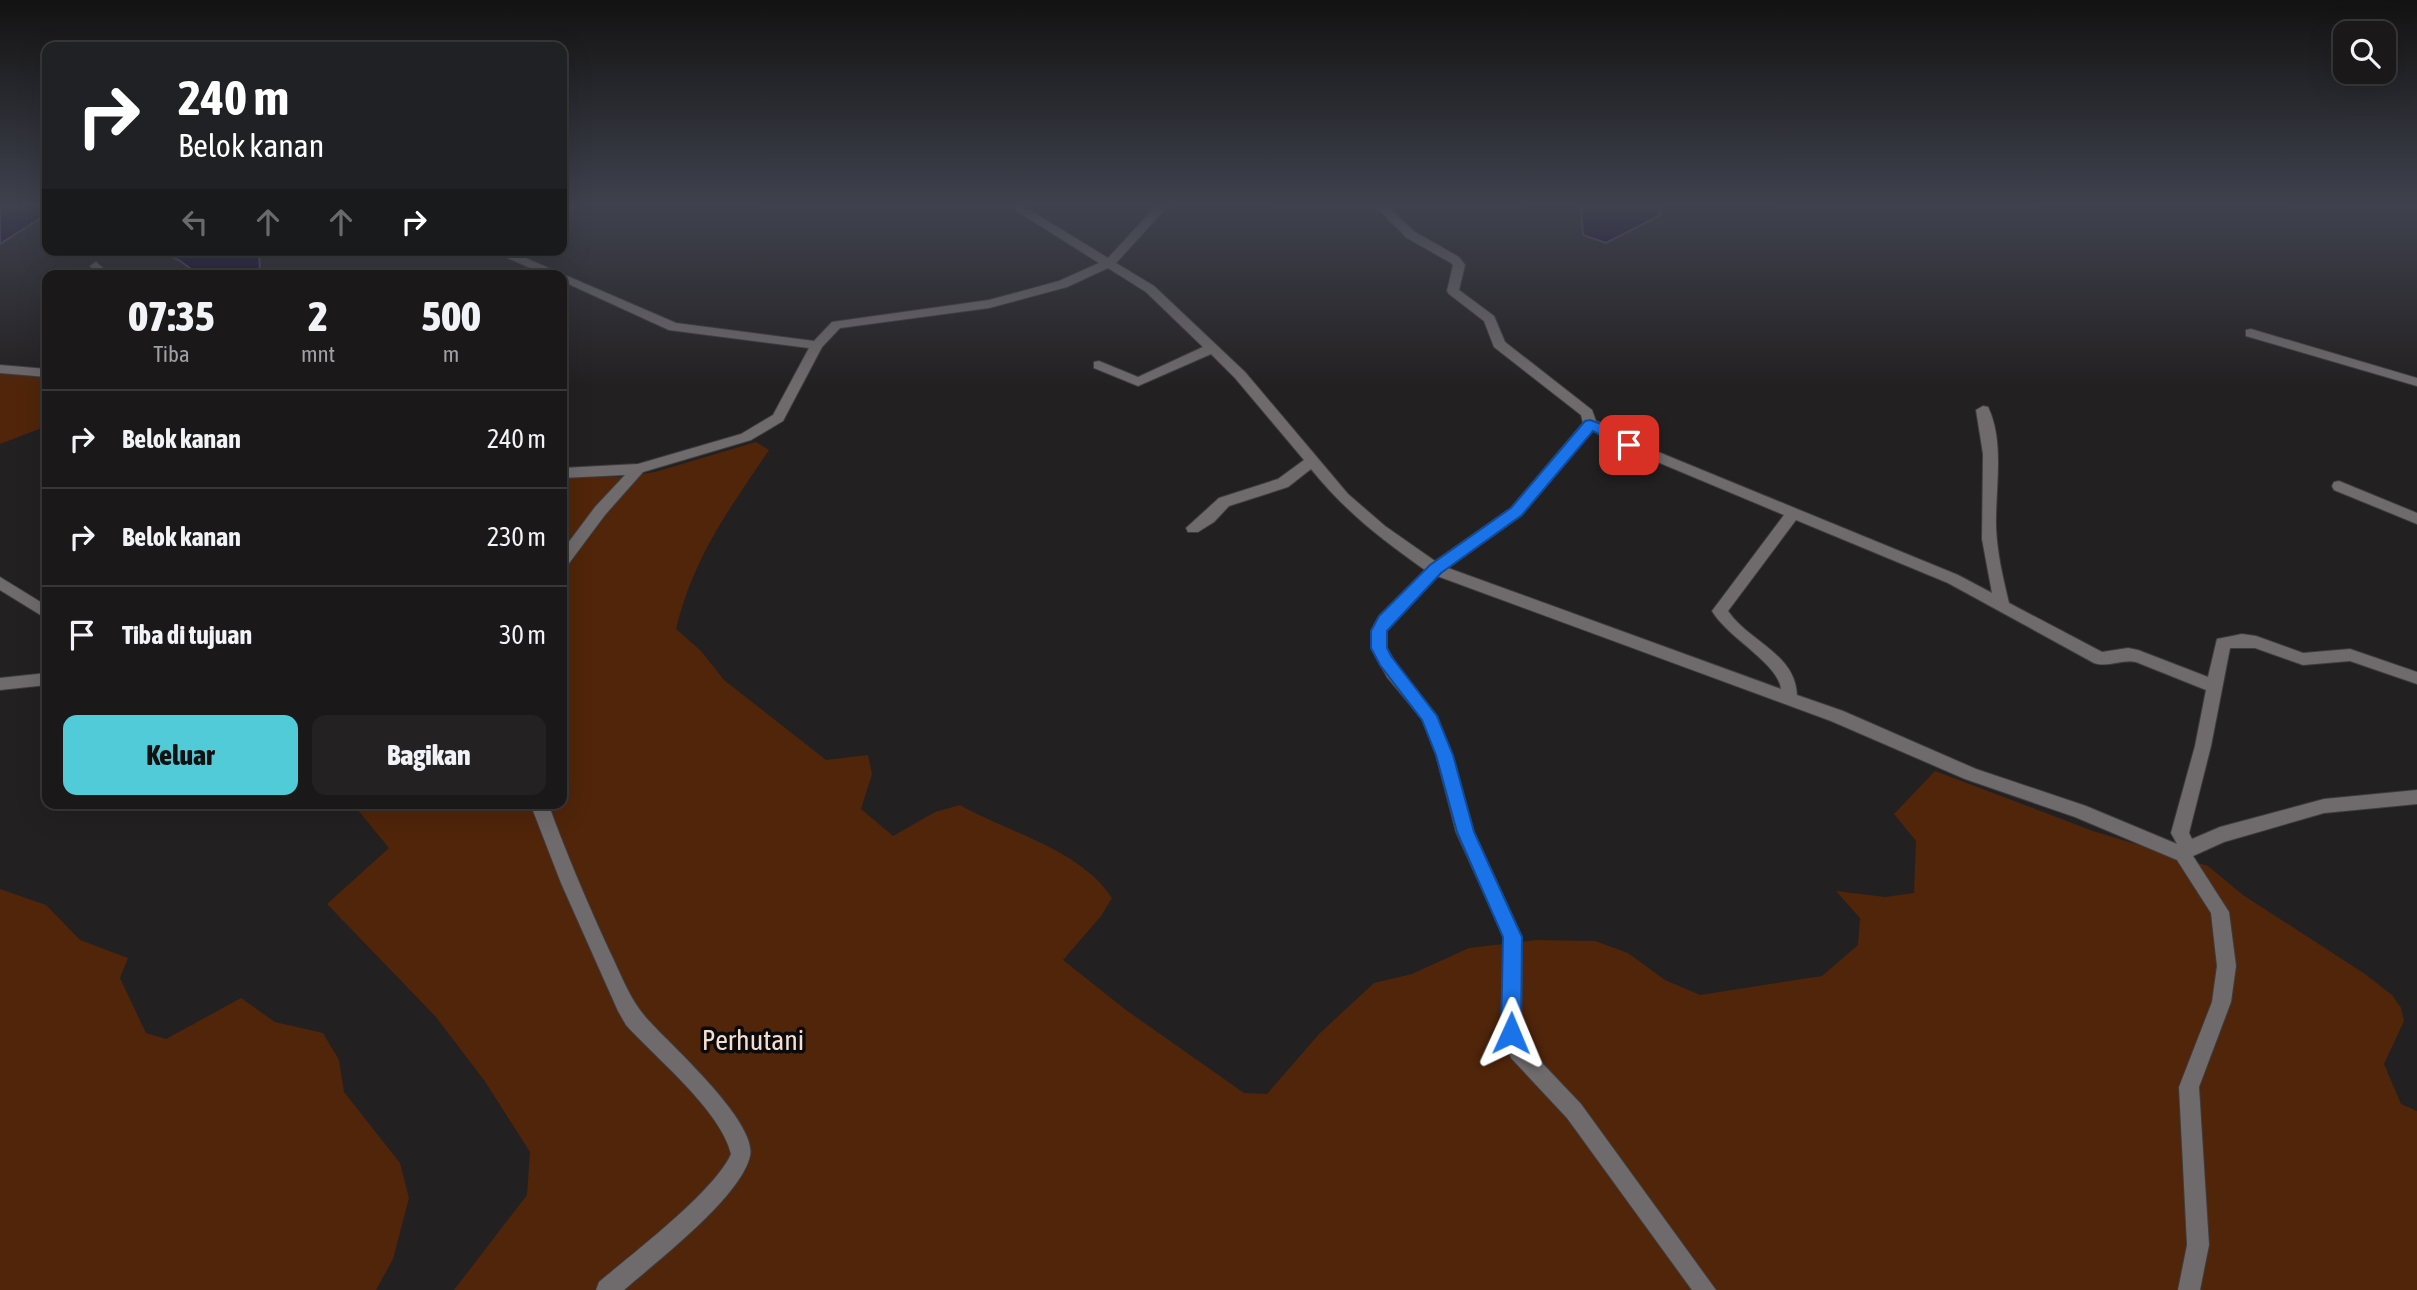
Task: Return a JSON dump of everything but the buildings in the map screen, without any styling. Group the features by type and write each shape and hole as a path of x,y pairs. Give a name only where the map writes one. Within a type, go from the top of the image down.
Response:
{"street":[{"path":"567,473 638,469 746,437 771,425 778,418 817,345 835,325 989,304 1025,296 1104,266"},
{"path":"1115,266 1150,289 1240,375 1357,511 1435,569 1788,698 1971,774 2185,852 2220,835 2325,806 2417,797"},
{"path":"1459,266 1453,291 1490,319 1499,344 1582,407 1590,424 1614,433 1629,445 1897,554 2002,604 2100,659 2128,654 2138,656 2214,687"},
{"path":"567,279 673,327 817,345"},
{"path":"2250,333 2417,382"},
{"path":"1099,365 1138,382 1213,348"},
{"path":"0,369 42,373"},
{"path":"1983,410 1990,435 1992,469 1990,551 2002,604"},
{"path":"1590,424 1517,512 1435,569 1384,620 1379,631 1379,648 1393,673 1429,716 1444,755 1465,832 1513,937 1511,1033 1525,1062 1574,1111 1705,1290"},
{"path":"1193,528 1209,518 1224,502 1283,483 1312,461"},
{"path":"567,555 600,511 638,469"},
{"path":"2339,486 2417,519"},
{"path":"1788,698 1791,685 1784,672 1720,611 1794,512"},
{"path":"0,583 42,609"},
{"path":"2189,1290 2198,1245 2189,1087 2194,1066 2214,1028 2225,996 2229,966 2220,911 2185,852 2180,833 2203,746 2220,648 2227,640 2256,642 2303,659 2350,655 2417,678"},
{"path":"0,684 42,680"},
{"path":"541,809 556,851 632,1017 696,1080 738,1140 741,1154 738,1164 716,1192 607,1290"}],"green space":[{"path":"0,373 42,377 42,428 0,444"},
{"name":"Perhutani","path":"756,442 769,450 726,514 703,556 683,603 676,629 701,651 724,680 826,760 868,755 872,774 861,809 893,836 935,812 960,805 1063,854 1082,867 1112,898 1101,916 1063,960 1126,1010 1244,1093 1267,1094 1319,1034 1374,983 1412,974 1469,948 1536,940 1595,941 1628,953 1665,980 1700,995 1822,976 1858,945 1860,918 1836,891 1885,897 1914,893 1916,841 1894,814 1935,771 2093,831 2208,866 2243,895 2365,974 2392,995 2401,1008 2404,1021 2384,1064 2401,1104 2417,1111 2417,1290 454,1290 527,1195 530,1152 484,1080 435,1016 327,904 389,848 357,809 567,809 567,476 622,477 655,472"},
{"path":"0,889 46,905 80,940 128,958 120,978 146,1033 166,1039 241,998 275,1022 323,1033 339,1060 344,1092 400,1163 409,1198 393,1259 376,1290 0,1290"}],"shaded area":[{"path":"187,266 260,266 260,270 192,270"}],"route":[{"path":"1511,1033 1515,958 1513,937 1465,832 1444,755 1429,716 1393,673 1377,639 1384,620 1435,569 1517,512 1590,424 1614,433 1629,445"}]}
